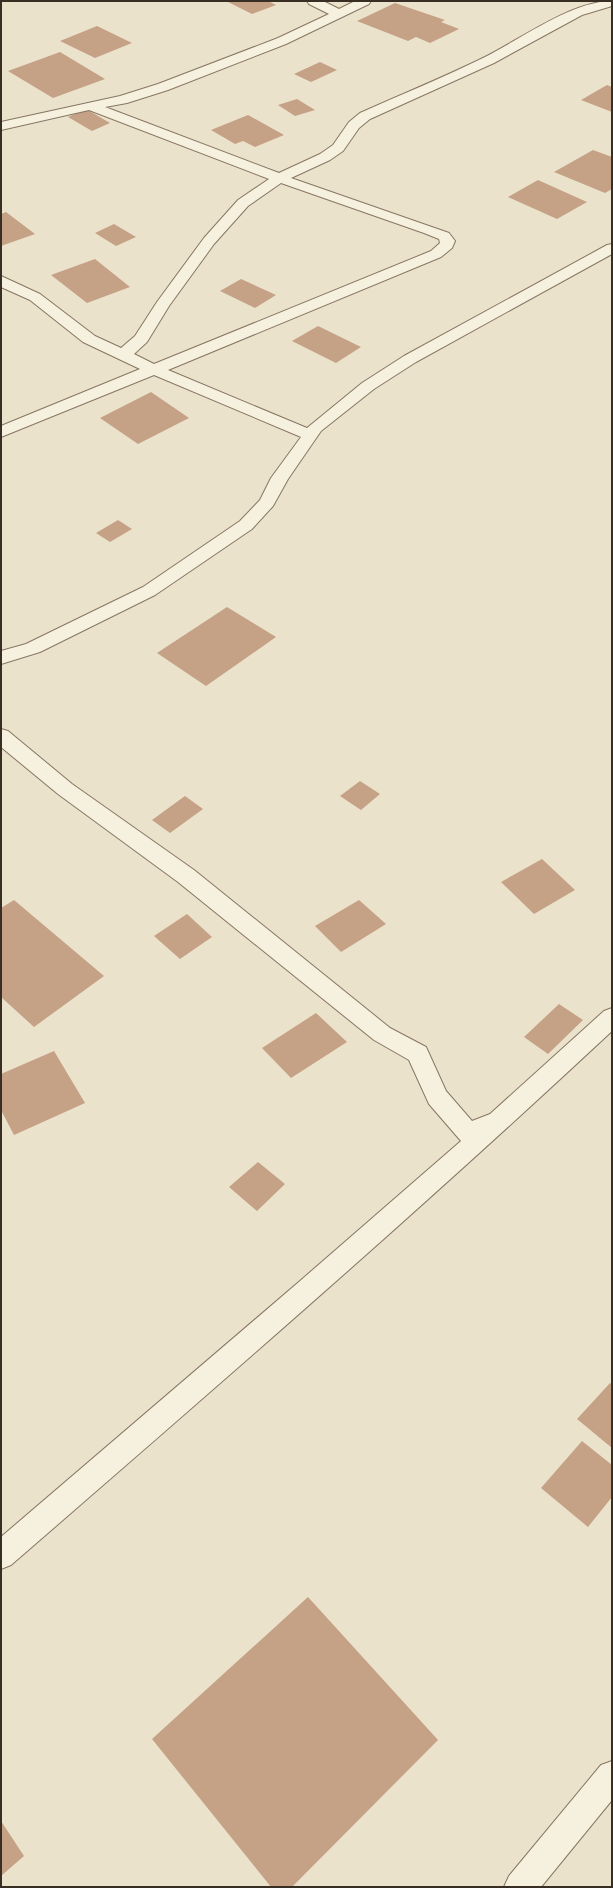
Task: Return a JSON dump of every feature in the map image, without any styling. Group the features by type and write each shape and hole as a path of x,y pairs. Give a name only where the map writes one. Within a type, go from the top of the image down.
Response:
{"street":[{"path":"313,1 340,14"},
{"path":"1,126 122,100 163,88 282,41 365,1"},
{"path":"123,355 141,339 162,305 209,241 243,203 279,178 325,157 338,148 354,124 365,116 489,60 578,12 612,2"},
{"path":"1,432 436,254 447,245 448,241 444,236 429,230 279,178 90,106"},
{"path":"1,658 33,648 149,591 246,525 267,502 280,478 297,456 315,428 368,386 404,363 612,248"},
{"path":"1,281 35,297 89,339 155,370 310,435"},
{"path":"1,736 65,789 186,876 382,1034 418,1054 437,1097 468,1133 502,1120"},
{"path":"1,1555 303,1295 502,1120 612,1017"},
{"path":"520,1887 610,1785"}],"building":[{"path":"226,1 268,1 276,5 252,14"},
{"path":"395,3 445,20 441,22 459,29 430,43 416,37 408,41 357,21"},
{"path":"97,26 132,43 95,58 60,41"},
{"path":"60,52 105,79 53,98 8,71"},
{"path":"320,62 337,70 311,82 294,74"},
{"path":"607,85 612,87 612,112 581,100"},
{"path":"297,99 315,110 295,116 278,105"},
{"path":"86,109 110,123 92,131 68,117"},
{"path":"248,115 284,135 255,147 243,141 235,144 211,130"},
{"path":"593,150 612,157 612,189 605,193 554,172"},
{"path":"538,180 587,202 557,219 508,197"},
{"path":"6,212 35,234 1,246 1,214"},
{"path":"114,224 136,237 116,246 95,233"},
{"path":"95,259 130,287 87,303 51,275"},
{"path":"241,279 276,295 255,308 220,291"},
{"path":"318,326 361,347 336,363 292,341"},
{"path":"151,392 189,418 138,444 100,418"},
{"path":"118,520 132,529 110,542 96,533"},
{"path":"227,607 276,637 206,686 157,653"},
{"path":"360,781 380,794 361,810 340,796"},
{"path":"185,796 203,809 170,833 152,820"},
{"path":"542,859 575,890 534,914 501,882"},
{"path":"14,900 104,976 34,1027 1,997 1,908"},
{"path":"359,900 386,924 341,952 315,926"},
{"path":"187,914 212,937 180,959 154,936"},
{"path":"559,1004 583,1020 548,1054 524,1037"},
{"path":"316,1013 347,1042 291,1078 262,1048"},
{"path":"54,1051 85,1103 14,1135 1,1110 1,1074"},
{"path":"258,1162 285,1184 257,1211 229,1187"},
{"path":"610,1383 612,1385 612,1448 577,1419"},
{"path":"582,1441 612,1465 612,1497 588,1527 541,1488"},
{"path":"308,1597 438,1740 292,1887 271,1887 152,1739"},
{"path":"1,1821 24,1856 1,1876"}]}
